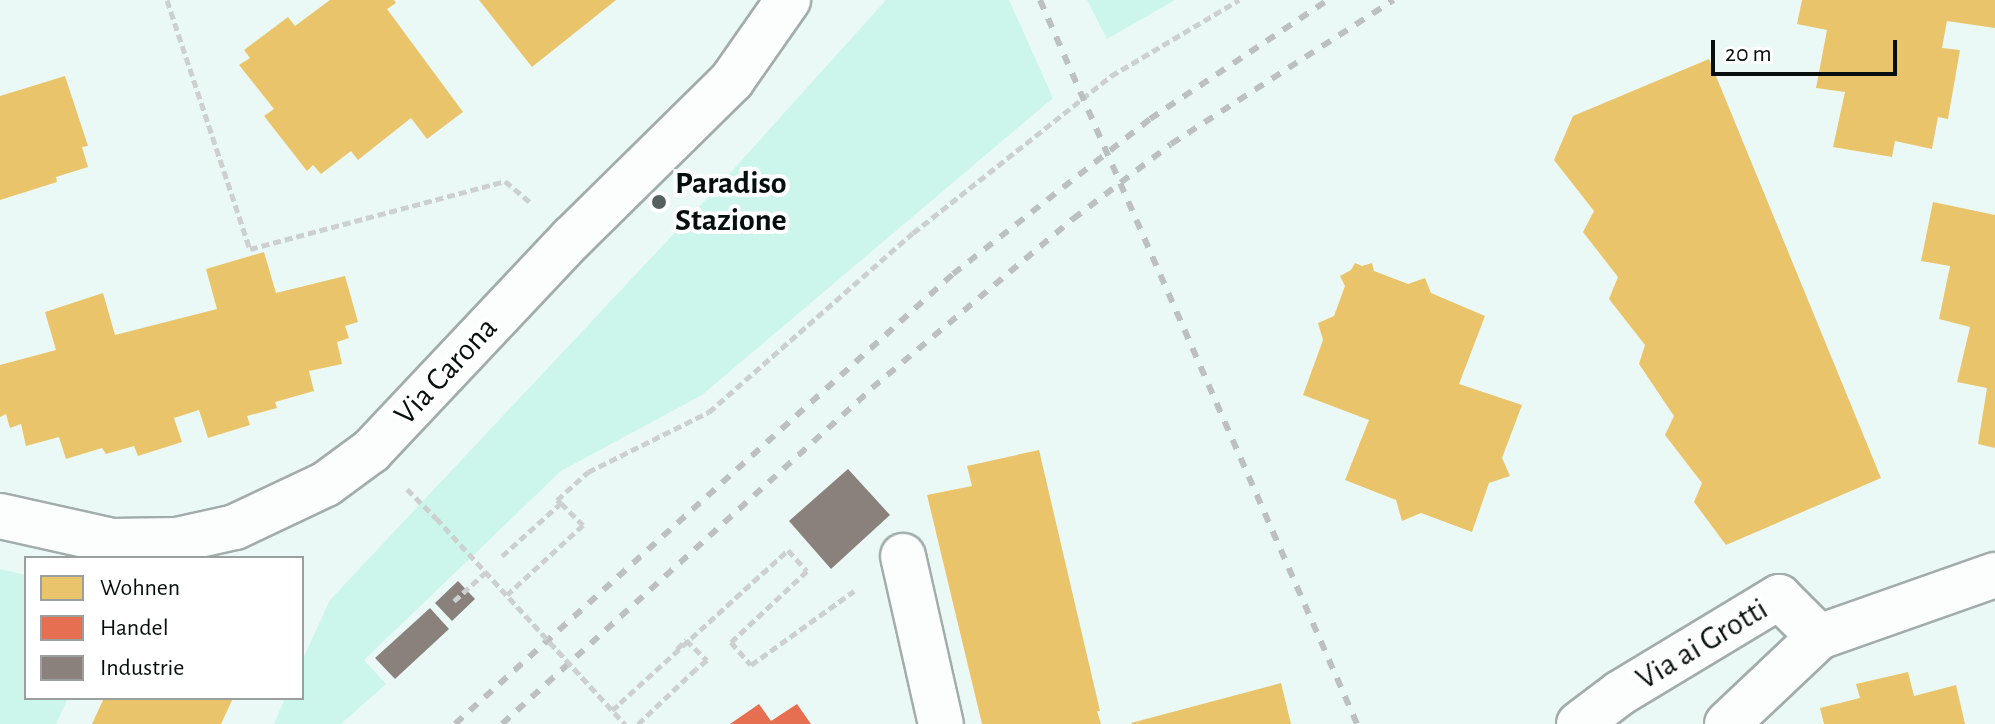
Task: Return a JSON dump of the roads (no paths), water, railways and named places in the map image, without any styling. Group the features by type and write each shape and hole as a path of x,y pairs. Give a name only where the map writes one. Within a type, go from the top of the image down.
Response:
{"street":[{"name":"Via Carona","path":"0,516 112,541 177,540 235,527 282,508 326,484 371,451 572,238 732,80 788,0"},
{"path":"903,556 941,724"},
{"path":"1727,724 1819,637 1995,575"},
{"name":"Via ai Grotti","path":"1579,724 1620,693 1779,597 1819,637"}],"railway":[{"path":"1040,0 1357,724"},
{"path":"455,724 953,274 1150,119 1328,0"},
{"path":"502,724 872,388 1073,219 1171,144 1394,0"}],"place":[{"name":"Paradiso Stazione","path":"659,202"}]}
